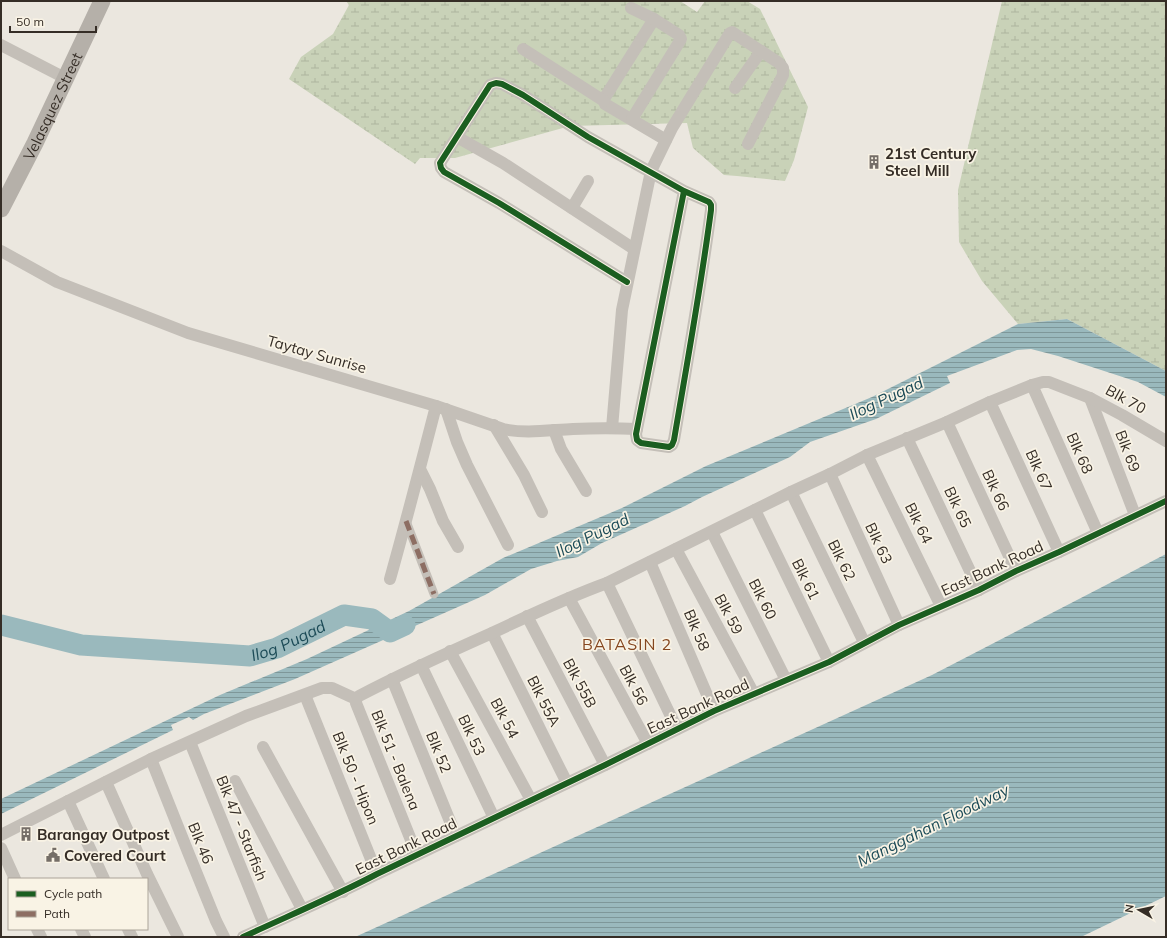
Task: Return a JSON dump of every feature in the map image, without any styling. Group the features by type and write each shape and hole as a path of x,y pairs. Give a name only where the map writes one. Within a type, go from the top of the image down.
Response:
{"main road":[{"name":"Velasquez Street","path":"1,210 35,143 102,1"}],"street":[{"path":"631,8 654,19 679,35 681,39 632,119"},
{"path":"604,102 604,99 654,19"},
{"path":"612,428 622,310 651,171 672,128 730,33 734,32 779,63 783,68 783,75 748,144"},
{"path":"1,45 65,78"},
{"path":"523,49 605,104 666,140"},
{"path":"734,88 761,50"},
{"path":"627,282 499,203 444,172 440,163 490,85 496,83 502,84 523,95 588,137 651,171 684,191 709,202 711,205 711,210 700,289 692,327 674,443 669,447 640,443 637,440 637,429 684,191"},
{"path":"457,137 503,163 634,248"},
{"path":"572,208 588,181"},
{"name":"Taytay Sunrise","path":"1,251 58,282 188,333 441,407 514,431 612,428 637,429"},
{"name":"Blk 70","path":"356,699 392,679 450,651 527,616 607,583 867,455 1032,385 1048,382 1090,398 1166,441"},
{"name":"Blk 68","path":"1032,385 1098,533"},
{"name":"Blk 69","path":"1090,398 1135,515"},
{"name":"Blk 67","path":"990,402 1059,552"},
{"path":"390,579 420,468 441,407"},
{"path":"441,407 467,465 508,545"},
{"name":"Blk 66","path":"947,422 1016,571"},
{"path":"494,425 524,475 542,512"},
{"path":"554,430 561,449 586,490"},
{"name":"Blk 65","path":"907,438 979,590"},
{"name":"Blk 64","path":"867,455 941,606"},
{"path":"420,468 430,488 443,521 458,547"},
{"name":"Blk 63","path":"830,474 899,625"},
{"name":"Blk 62","path":"791,492 864,642"},
{"name":"East Bank Road","path":"243,937 302,909 343,892 377,874 714,711 829,662 864,642 899,625 979,590 1016,571 1166,501"},
{"name":"Blk 61","path":"755,510 829,662"},
{"path":"406,521 434,594"},
{"name":"Blk 60","path":"712,532 786,680"},
{"name":"Blk 59","path":"676,549 754,694"},
{"name":"Blk 58","path":"650,562 714,711"},
{"path":"607,583 677,729"},
{"name":"Blk 56","path":"570,598 648,744"},
{"name":"Blk 55B","path":"527,616 605,765"},
{"name":"Blk 55A","path":"492,633 567,783"},
{"name":"Blk 54","path":"450,651 531,800"},
{"name":"Blk 53","path":"421,665 494,818"},
{"name":"Blk 52","path":"392,679 456,836"},
{"path":"1,834 151,759 246,716 327,687 356,699"},
{"name":"Blk 50 - Hipon","path":"305,695 377,874"},
{"name":"Blk 51 - Balena","path":"356,699 356,703 417,855"},
{"name":"Blk 47 - Starfish","path":"190,742 265,927"},
{"path":"263,747 343,892"},
{"name":"Blk 46","path":"151,759 216,921 224,937"},
{"path":"235,781 302,909"},
{"path":"106,782 147,874 178,937"},
{"path":"68,801 104,878"},
{"path":"1,848 15,878"}],"green space":[{"path":"346,1 680,1 697,12 705,1 747,1 760,9 808,107 794,160 785,181 724,175 693,148 687,123 570,126 455,158 420,158 415,164 289,79 301,57 333,34 349,5"},
{"path":"1002,1 1166,1 1166,371 1067,319 1018,324 982,281 959,242 958,190"}],"water":[{"path":"1067,319 1166,371 1166,397 1138,382 1058,356 1031,349 1017,350 947,376 950,383 876,419 810,442 790,457 602,543 578,557 557,561 531,569 485,595 295,679 204,714 193,720 189,717 171,725 173,730 1,814 1,799 220,695 307,659 409,611 503,558 622,508 706,466 872,397 1018,324"},
{"name":"Manggahan Floodway","path":"1166,554 1166,896 1081,937 355,937 932,675"}],"waterway":[{"name":"Ilog Pugad","path":"1,625 81,645 250,656 277,648 344,615 372,619 390,632 405,625"}],"marked path":[{"path":"406,521 434,594"}],"cycle path":[{"path":"627,282 499,203 444,172 440,163 490,85 496,83 502,84 523,95 588,137 684,191 709,202 711,205 711,210 698,296 674,440 672,445 669,447 641,443 637,440 636,434 684,191"},
{"path":"243,937 344,891 714,711 829,662 899,625 979,590 1016,571 1166,501"}],"place":[{"name":"21st Century Steel Mill","path":"874,162"},
{"name":"Barangay Outpost","path":"26,834"},
{"name":"Covered Court","path":"53,855"}],"district":[{"name":"BATASIN 2","path":"627,644"}]}
